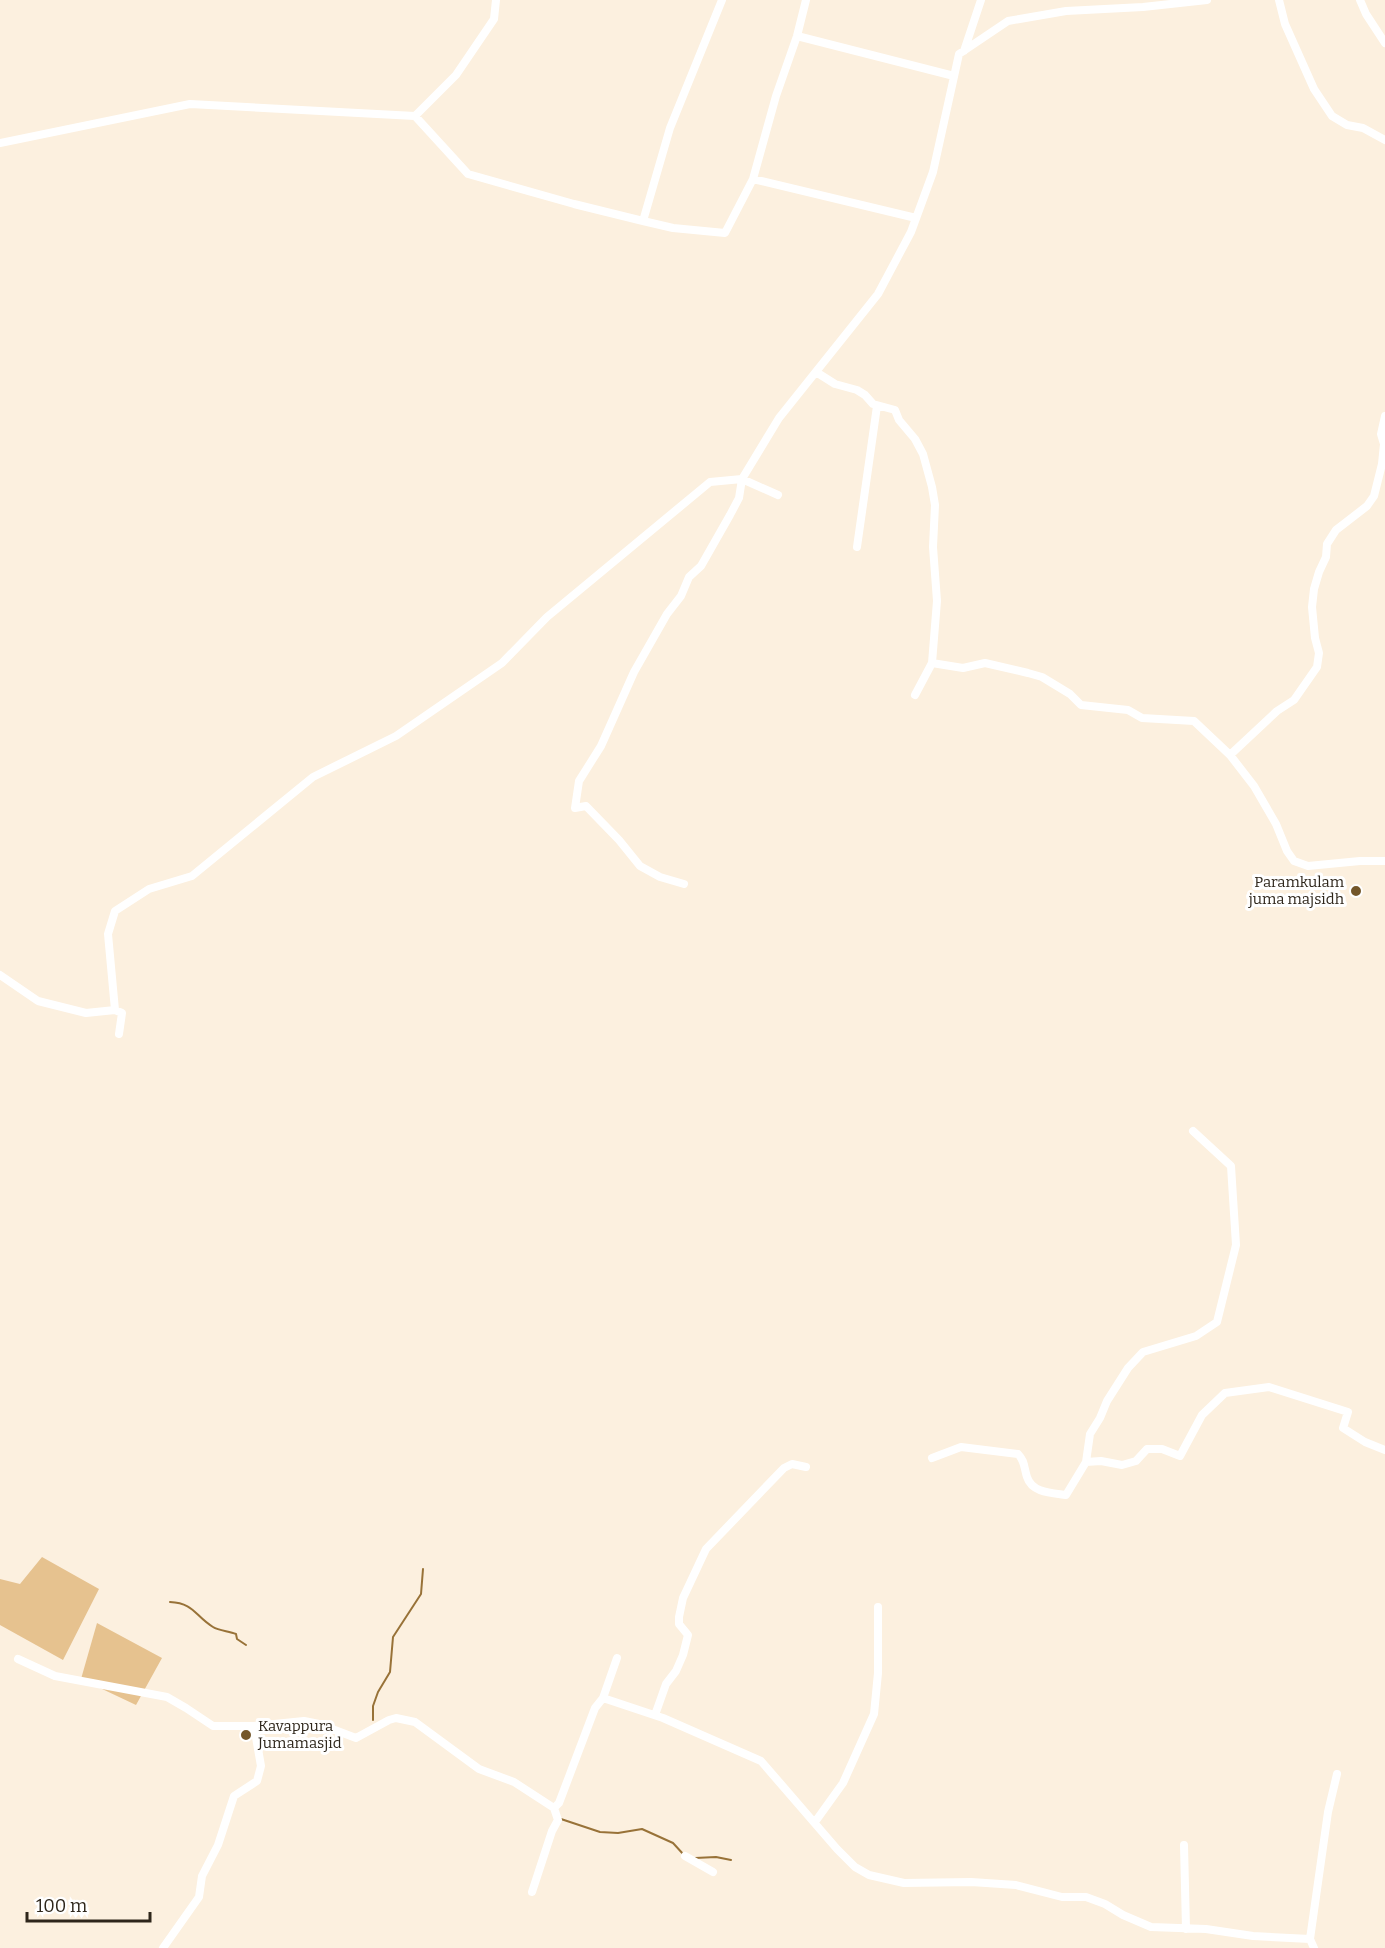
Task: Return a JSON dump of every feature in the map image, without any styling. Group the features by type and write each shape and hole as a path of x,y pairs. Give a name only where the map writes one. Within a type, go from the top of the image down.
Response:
{"street":[{"path":"415,116 456,75 494,19 496,0"},
{"path":"643,221 670,128 722,0"},
{"path":"0,143 190,104 415,116 468,174 574,204 673,228 725,233 753,179 806,0"},
{"path":"963,51 981,0"},
{"path":"684,884 660,877 640,866 586,806 575,808 579,781 601,746 634,672 667,614 681,596 689,577 701,566 730,515 739,498 742,480 780,418 878,294 911,232 933,172 959,54 1008,21 1065,11 1143,7 1207,0"},
{"path":"1279,0 1285,24 1314,89 1332,116 1347,125 1363,128 1385,140"},
{"path":"1360,0 1366,14 1385,43"},
{"path":"797,36 954,76"},
{"path":"753,179 916,218"},
{"path":"816,372 835,384 857,390 877,406 895,410 899,420 923,453 934,505 933,546 937,601 933,663 915,695"},
{"path":"857,547 877,406"},
{"path":"1230,755 1277,711 1294,700 1317,667 1319,654 1312,607 1314,589 1326,557 1327,544 1336,530 1367,506 1374,496 1382,464 1384,444 1381,434 1385,416"},
{"path":"114,1010 108,934 115,910 149,889 192,876 313,777 396,736 502,663 547,617 625,550 710,482 742,480 778,495"},
{"path":"933,663 963,668 985,663 1042,677 1070,694 1081,705 1128,710 1142,718 1194,721 1230,755 1254,786 1294,861 1308,866 1385,861"},
{"path":"0,975 38,1001 86,1013 114,1010 122,1013 119,1034"},
{"path":"932,1458 961,1447 1018,1454 1022,1458 1027,1477 1033,1487 1066,1495 1086,1462 1090,1434 1128,1368 1143,1352 1196,1336 1217,1322 1236,1245 1231,1166 1192,1131"},
{"path":"1086,1462 1101,1461 1122,1465 1136,1461 1147,1449 1162,1449 1180,1456 1202,1415 1225,1393 1269,1387 1348,1412 1343,1428 1365,1442 1385,1450"},
{"path":"655,1715 666,1684 676,1671 683,1655 688,1635 680,1624 679,1617 683,1598 706,1549 784,1468 792,1464 806,1467"},
{"path":"815,1822 843,1783 874,1714 878,1673 878,1607"},
{"path":"554,1808 559,1803 595,1708 603,1698 617,1658"},
{"path":"18,1659 54,1676 167,1697 213,1726 255,1731 304,1721 319,1724 356,1738 396,1718 415,1722 479,1769 514,1782 554,1808 558,1820 552,1831 532,1892"},
{"path":"603,1698 655,1715 760,1761 855,1867 869,1875 904,1883 971,1882 1016,1885 1062,1897 1086,1898 1105,1904 1123,1915 1152,1927 1206,1929 1253,1936 1310,1939"},
{"path":"163,1948 199,1897 202,1876 218,1845 234,1796 257,1781 261,1766 255,1731"},
{"path":"1314,1948 1310,1939 1328,1812 1337,1774"},
{"path":"1184,1845 1186,1929"},
{"path":"686,1856 713,1872"}],"shaded area":[{"path":"42,1557 99,1589 63,1660 0,1625 0,1579 20,1584"},
{"path":"97,1623 162,1658 136,1705 81,1679"}],"waterway":[{"path":"373,1720 373,1706 390,1672 393,1637 421,1594 423,1569"},
{"path":"170,1602 189,1607 213,1627 236,1634 237,1639 246,1645"},
{"path":"561,1819 600,1832 618,1833 642,1829 673,1843 684,1855"},
{"path":"695,1858 716,1857 731,1860"}],"place":[{"name":"Paramkulam juma majsidh","path":"1356,891"},
{"name":"Kavappura Jumamasjid","path":"246,1735"}]}
